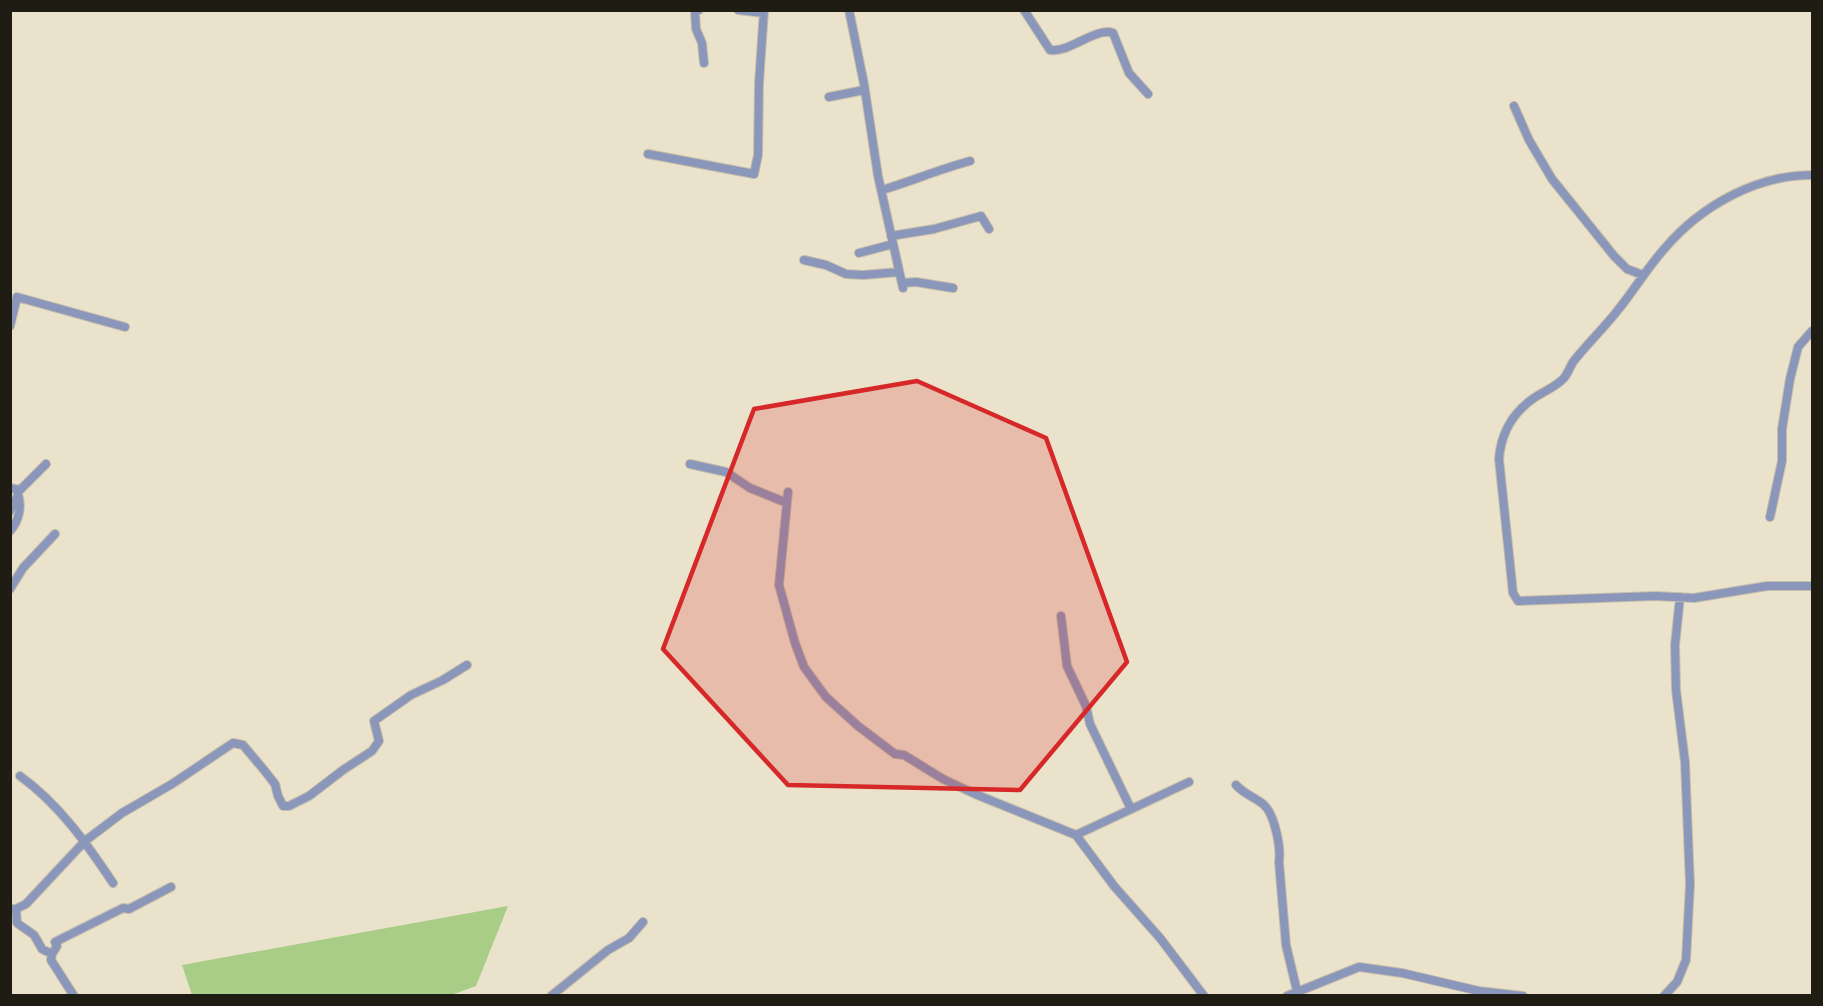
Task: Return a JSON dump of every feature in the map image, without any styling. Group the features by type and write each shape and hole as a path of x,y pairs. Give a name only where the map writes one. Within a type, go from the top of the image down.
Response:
{"street":[{"path":"699,10 695,12 696,29 702,43 704,63"},
{"path":"648,154 754,174 758,155 759,83 764,12 738,10"},
{"path":"849,10 870,134 902,285 916,282 953,288"},
{"path":"1024,10 1050,50 1062,49 1105,32 1113,33 1129,73 1148,94"},
{"path":"830,97 864,90"},
{"path":"1514,106 1529,140 1552,179 1614,256 1627,269 1643,275"},
{"path":"882,190 970,161"},
{"path":"1812,175 1778,178 1746,189 1718,203 1693,220 1666,247 1643,275 1573,363 1565,377 1518,410 1500,443 1499,459 1513,593 1518,601 1655,596 1694,598 1767,586 1812,586"},
{"path":"859,253 892,240 981,216 989,229"},
{"path":"804,260 826,265 846,274 899,272"},
{"path":"10,326 17,297 125,327"},
{"path":"1770,517 1782,461 1782,429 1790,379 1798,347 1812,331"},
{"path":"10,511 19,492 46,464"},
{"path":"690,464 726,472 750,488 787,503"},
{"path":"10,489 19,492"},
{"path":"10,531 17,524 19,492"},
{"path":"788,492 779,585 804,667 826,697 858,726 895,754 904,755 943,779 982,797 1076,835 1114,886 1160,938 1204,996"},
{"path":"10,589 23,568 55,534"},
{"path":"1664,996 1677,982 1686,960 1690,884 1685,762 1676,690 1675,625 1680,597"},
{"path":"1061,616 1067,666 1086,706 1090,724 1131,809"},
{"path":"52,954 42,949 34,935 17,923 13,909 26,904 85,841 122,813 172,784 233,743 243,745 275,784 283,806 290,806 309,796 372,751 379,741 374,721 411,695 467,665"},
{"path":"20,776 37,788 85,841 113,883"},
{"path":"1076,835 1189,782"},
{"path":"1236,785 1243,793 1264,805 1271,817 1281,850 1279,862 1286,945 1297,991"},
{"path":"74,996 51,960 57,946 55,942 123,908 129,909 171,887"},
{"path":"551,996 608,950 629,938 643,922"},
{"path":"1287,996 1359,968 1402,973 1479,991 1523,996"}],"highlighted area":[{"path":"917,381 1046,438 1127,662 1020,790 788,785 663,649 754,409"}],"green space":[{"path":"508,906 476,986 451,995 192,995 182,965"}]}
